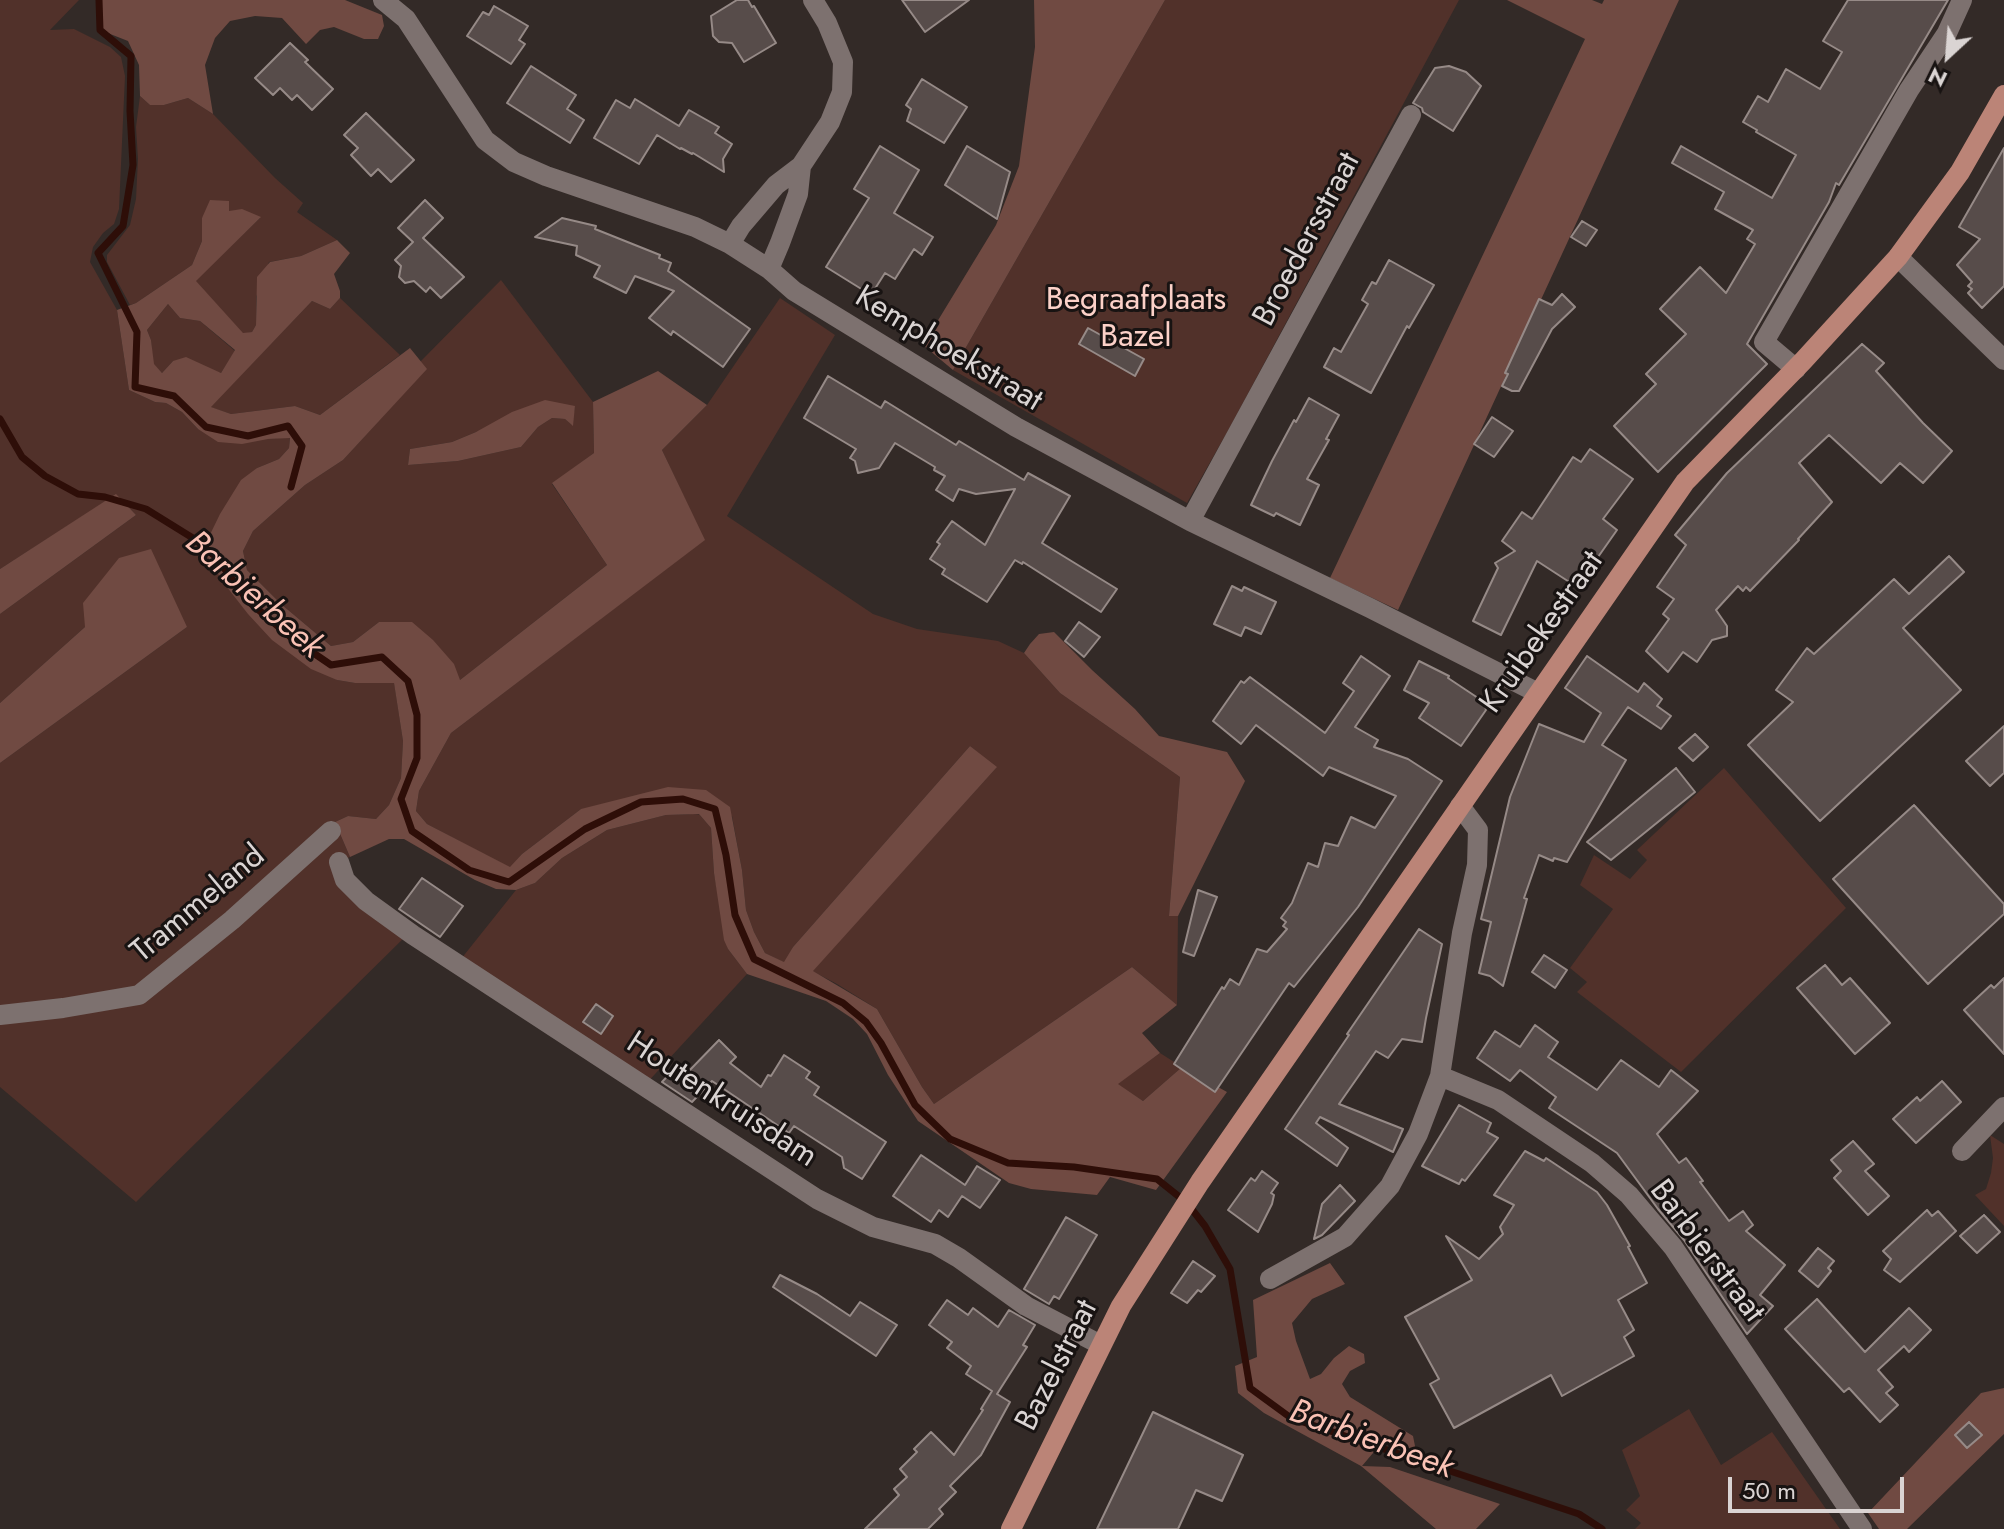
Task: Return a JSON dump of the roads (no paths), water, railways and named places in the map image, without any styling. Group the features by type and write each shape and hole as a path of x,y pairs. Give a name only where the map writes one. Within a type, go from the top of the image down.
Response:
{"main road":[{"name":"Kruibekestraat","path":"1166,1235 1685,482 1796,369 1898,257 1960,172 2004,95"},
{"name":"Bazelstraat","path":"1011,1529 1121,1306 1166,1235"}],"street":[{"name":"Kemphoekstraat","path":"383,0 406,19 485,140 514,162 695,227 730,244 769,269 794,291 990,411 1190,521 1538,693"},
{"path":"730,244 776,185 801,166 830,122 842,92 843,62 827,23 813,0"},
{"path":"1796,369 1764,342 1909,90 1947,33 1962,0"},
{"name":"Broedersstraat","path":"1190,521 1411,115"},
{"path":"769,269 798,194 801,166"},
{"path":"1898,257 2004,360"},
{"path":"1270,1279 1345,1237 1390,1186 1418,1134 1440,1076 1462,933 1477,865 1478,830 1460,806"},
{"name":"Trammeland","path":"0,1015 139,995 232,920 331,831"},
{"name":"Houtenkruisdam","path":"339,862 345,880 366,901 413,935 817,1199 873,1227 935,1244 1026,1306 1101,1345"},
{"name":"Barbierstraat","path":"1440,1076 1498,1100 1592,1163 1629,1195 1673,1247 1862,1529"},
{"path":"1962,1151 2004,1107"}],"waterway":[{"path":"99,0 100,30 131,56 133,165 123,226 98,253 137,332 135,387 174,396 206,427 248,436 288,426 302,446 291,487"},
{"name":"Barbierbeek","path":"0,419 22,457 45,476 78,494 105,497 146,509 196,540 216,557 248,601 293,639 331,665 382,657 408,681 417,715 417,758 401,799 412,831 469,870 509,882 585,829 641,802 683,799 715,809 735,915 754,959 843,1003 866,1022 915,1105 950,1139 1008,1163 1074,1167 1157,1179 1187,1203 1205,1226 1230,1269 1250,1388 1291,1418 1579,1514 1602,1529"}],"park label":[{"name":"Begraafplaats Bazel","path":"1136,320"}]}
